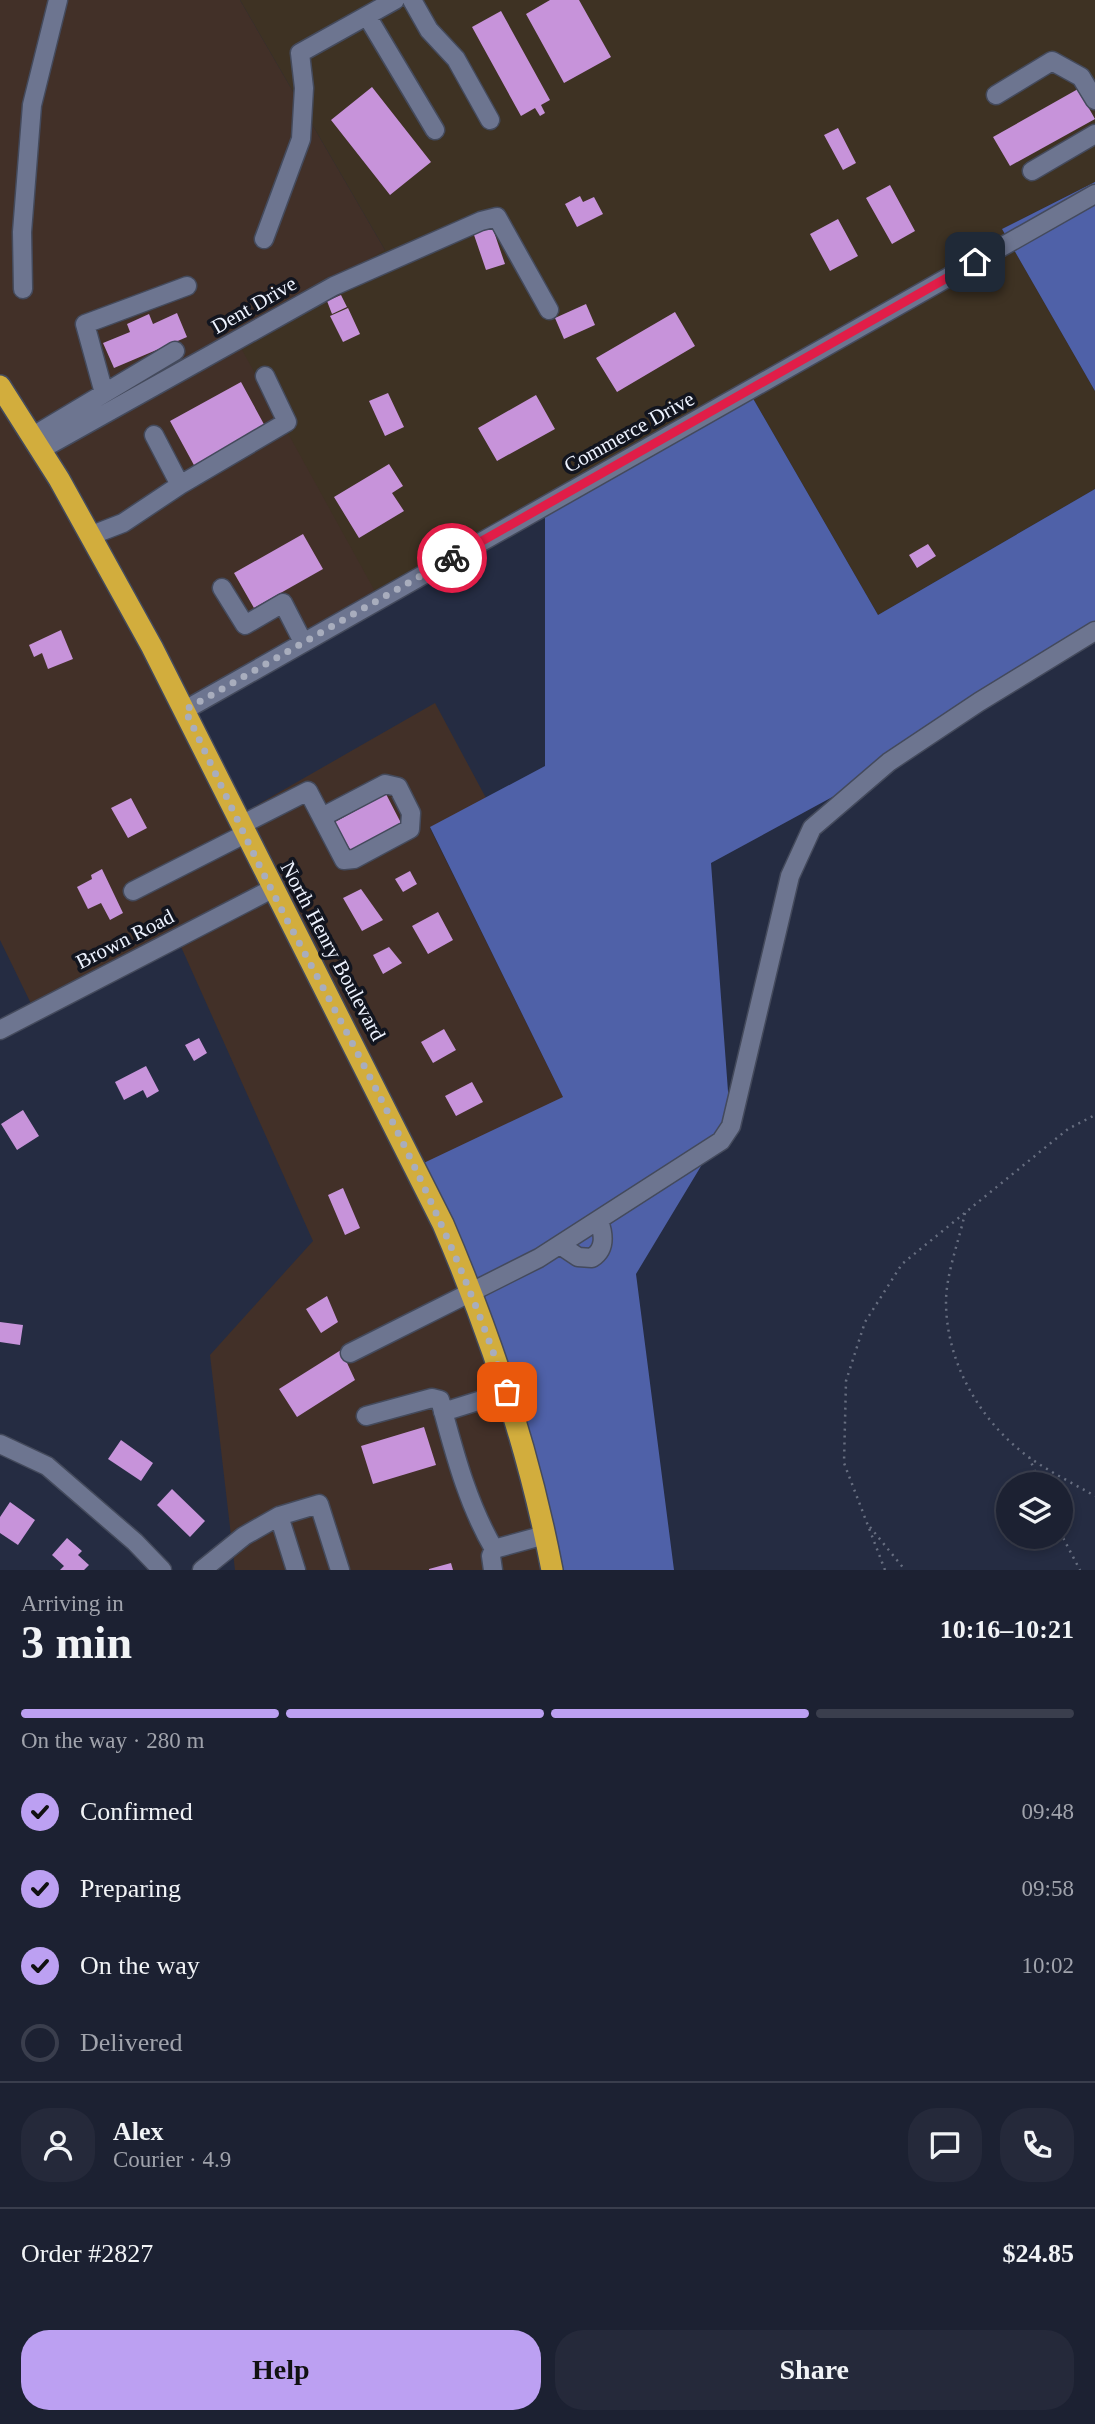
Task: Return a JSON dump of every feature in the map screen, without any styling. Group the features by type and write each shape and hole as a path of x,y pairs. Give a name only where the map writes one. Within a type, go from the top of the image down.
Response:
{"highway":[{"name":"North Henry Boulevard","path":"0,386 38,442 92,535 185,710 272,889 398,1130 471,1291 507,1392 531,1471 552,1570"}],"street":[{"path":"23,289 22,232 32,105 58,0"},
{"path":"264,239 301,139 304,88 300,53 372,9 395,0"},
{"path":"412,0 429,30 456,59 491,120"},
{"path":"372,9 435,130"},
{"path":"996,95 1052,61 1082,77 1095,100"},
{"path":"1032,171 1095,134"},
{"name":"Commerce Drive","path":"185,710 1095,194"},
{"name":"Dent Drive","path":"38,442 334,286 497,217 549,310"},
{"path":"104,393 85,324 187,286"},
{"path":"38,442 104,393 175,351"},
{"path":"92,535 123,523 180,485 287,422 265,376"},
{"path":"154,435 180,485"},
{"path":"222,588 245,625 283,603 303,642"},
{"path":"350,1353 560,1245 721,1141 731,1126 790,876 811,828 889,762 979,702 1095,631"},
{"path":"133,891 308,791 344,860 354,859 410,829 411,813 398,787 385,784 322,817"},
{"name":"Brown Road","path":"0,1030 272,889"},
{"path":"560,1245 578,1257 592,1258 600,1251 603,1241 599,1221"},
{"path":"443,1412 507,1392"},
{"path":"366,1416 432,1398 440,1400 461,1474 480,1525 494,1549"},
{"path":"0,1444 47,1466 135,1542 162,1570"},
{"path":"202,1570 244,1536 279,1516 319,1504 340,1570"},
{"path":"279,1516 296,1570"},
{"path":"494,1549 545,1535"},
{"path":"493,1570 491,1556 494,1549"}],"path":[{"path":"885,1570 844,1463 846,1381 865,1322 902,1264 1068,1129 1095,1115"},
{"path":"965,1213 946,1301 952,1348 980,1410 1029,1457 1095,1496"},
{"path":"1029,1457 1035,1472"},
{"path":"868,1525 905,1570"},
{"path":"1069,1549 1080,1570"}],"shaded area":[{"path":"0,0 240,0 385,250 377,595 186,710 243,813 435,703 486,798 430,828 563,1097 479,1300 551,1570 235,1570 210,1355 313,1241 178,940 39,1020 0,940"},
{"path":"240,0 1095,0 1095,182 1002,229 1095,391 1095,489 878,615 751,395 377,595 235,337 385,250"},
{"path":"1095,182 1095,391 1002,229"},
{"path":"751,395 878,615 1095,489 1095,627 950,733 711,863 730,1118 636,1274 674,1570 551,1570 520,1423 411,1169 563,1097 430,827 545,766 545,506"}],"building":[{"path":"550,0 579,0 611,57 564,83 526,14"},
{"path":"501,11 550,100 541,105 545,113 540,116 535,108 521,116 472,27"},
{"path":"372,87 431,162 390,195 331,120"},
{"path":"1078,89 1095,119 1010,166 993,137"},
{"path":"838,128 856,163 843,170 824,135"},
{"path":"890,185 915,231 892,244 866,198"},
{"path":"580,196 583,202 594,197 603,214 577,227 565,204"},
{"path":"838,219 858,256 830,271 810,234"},
{"path":"492,226 505,264 486,270 473,232"},
{"path":"341,295 347,307 332,314 327,301"},
{"path":"586,304 595,325 564,339 555,318"},
{"path":"348,308 360,334 343,342 330,316"},
{"path":"675,312 695,346 617,392 596,358"},
{"path":"177,313 187,337 114,368 103,343 130,332 127,324 149,314 153,324"},
{"path":"241,382 266,428 195,467 170,421"},
{"path":"388,393 404,427 385,436 369,401"},
{"path":"536,395 555,429 497,461 478,428"},
{"path":"389,464 403,486 392,493 404,511 359,538 334,497"},
{"path":"303,534 323,569 254,608 234,573"},
{"path":"928,544 936,556 917,568 909,555"},
{"path":"61,630 73,659 48,669 42,653 34,657 29,645"},
{"path":"386,794 401,823 350,850 335,822"},
{"path":"131,798 147,828 128,838 111,808"},
{"path":"102,869 123,913 110,920 101,903 88,909 77,887 92,879 91,875"},
{"path":"410,871 417,884 403,892 395,879"},
{"path":"361,889 383,920 362,931 343,898"},
{"path":"438,912 453,940 428,954 412,926"},
{"path":"389,947 402,963 383,974 373,955"},
{"path":"444,1029 456,1050 433,1063 421,1042"},
{"path":"199,1038 207,1053 194,1061 185,1045"},
{"path":"146,1066 159,1091 147,1098 143,1090 124,1100 115,1082"},
{"path":"472,1082 483,1102 456,1116 445,1096"},
{"path":"23,1110 39,1136 17,1150 1,1124"},
{"path":"343,1188 360,1228 345,1235 328,1195"},
{"path":"327,1296 338,1322 321,1333 306,1309"},
{"path":"0,1322 23,1325 20,1345 0,1342"},
{"path":"341,1350 355,1380 297,1417 279,1389"},
{"path":"424,1427 436,1465 373,1484 361,1446"},
{"path":"121,1440 153,1463 141,1481 108,1459"},
{"path":"172,1489 205,1521 190,1537 157,1505"},
{"path":"10,1502 35,1520 18,1545 0,1533 0,1517"},
{"path":"67,1538 82,1551 78,1555 89,1565 84,1570 60,1570 64,1566 52,1555"},
{"path":"451,1563 453,1570 429,1570 429,1569"}],"way so far":[{"path":"452,558 185,710 286,918 334,1005 443,1224 475,1301 507,1392"}],"route":[{"path":"452,558 975,262"}]}
